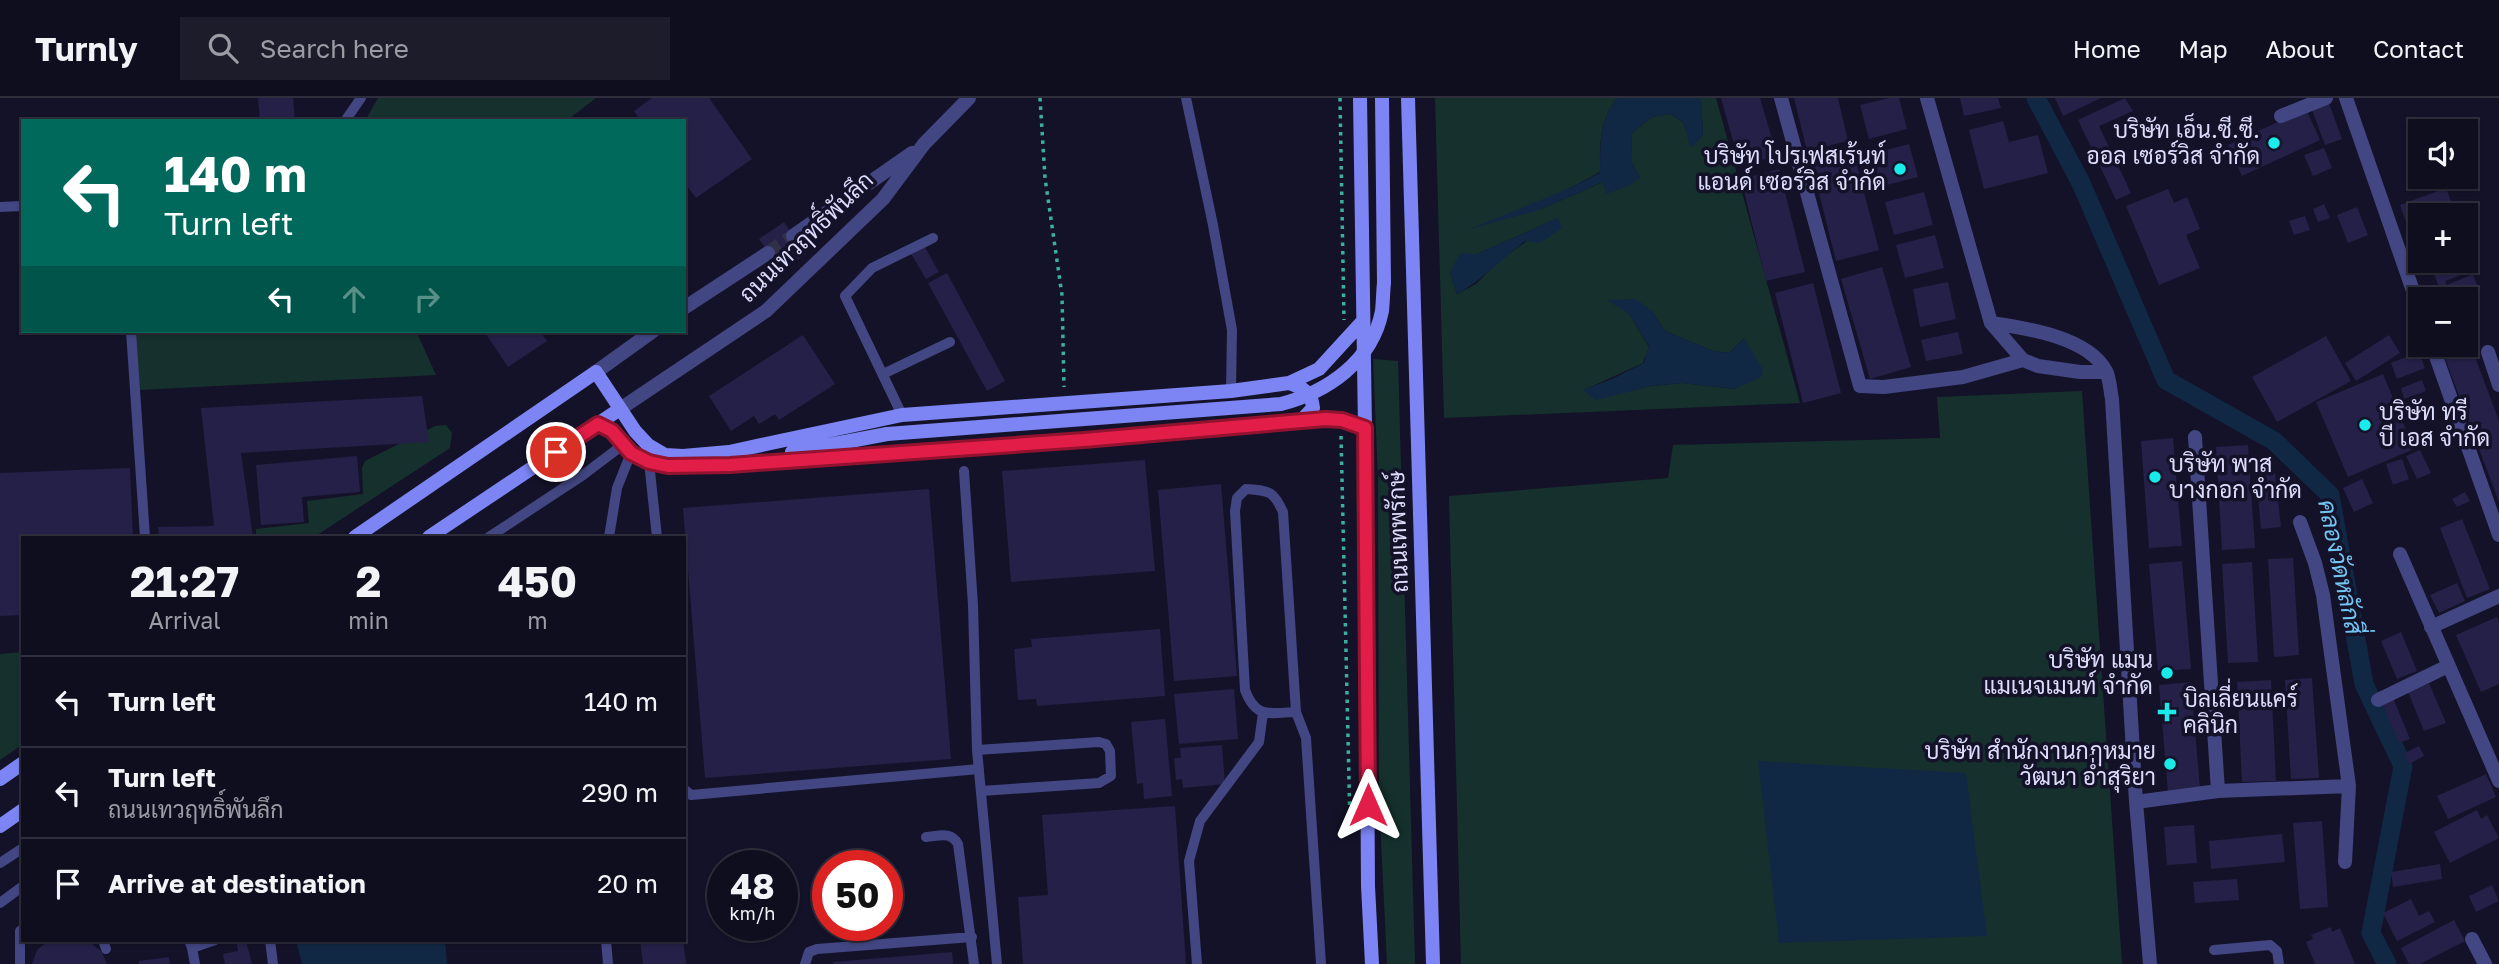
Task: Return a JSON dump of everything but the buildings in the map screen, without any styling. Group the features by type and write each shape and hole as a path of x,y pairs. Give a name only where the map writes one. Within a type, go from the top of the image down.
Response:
{"main road":[{"name":"ถนนเทพรักษ์","path":"1360,98 1368,886 1372,964"},
{"path":"730,465 887,434 1281,404 1304,398 1334,382 1354,364 1371,340 1381,312 1384,283 1382,98"},
{"name":"ถนนเทพรักษ์","path":"1408,98 1433,964"},
{"path":"356,536 596,372 620,410 648,445 665,455 683,456 729,452 902,415 1231,391 1289,383 1319,369 1363,321"},
{"path":"1289,383 1300,386 1312,400 1313,408 1300,422"},
{"name":"ถนนเทวฤทธิ์พันลึก","path":"430,536 620,410"},
{"path":"598,424 612,431 628,449 649,462 668,466 730,465 1300,422 1342,420 1365,428"},
{"path":"0,779 21,764"},
{"path":"0,826 21,811"}],"street":[{"name":"ถนนเทวฤทธิ์พันลึก","path":"620,410 766,311 883,199 924,144 969,98"},
{"path":"1782,98 1860,386 1884,387 1963,377 2023,360"},
{"path":"1927,98 1991,323 2023,360 2038,366 2080,372 2106,372"},
{"path":"2281,116 2326,98"},
{"path":"2346,98 2412,287"},
{"name":"ถนนเทวฤทธิ์พันลึก","path":"793,236 924,144"},
{"name":"ถนนเทวฤทธิ์พันลึก","path":"686,308 768,253"},
{"path":"1991,323 2021,327 2068,341 2090,352 2106,372 2112,399 2136,802 2150,964"},
{"path":"596,372 650,333"},
{"path":"2488,352 2499,385"},
{"path":"2436,357 2499,535"},
{"path":"2195,437 2218,791"},
{"path":"2300,522 2323,595 2348,786 2345,862"},
{"path":"2400,554 2499,781"},
{"path":"2431,627 2499,596"},
{"path":"2378,699 2448,666"},
{"path":"2136,802 2218,791 2348,786"},
{"path":"2473,939 2484,964"}],"lane":[{"path":"346,119 361,98"},
{"path":"1186,98 1232,330 1231,391"},
{"path":"0,207 21,206"},
{"path":"902,415 845,296 872,268 933,238"},
{"path":"131,333 145,536"},
{"path":"883,374 950,342"},
{"path":"491,536 628,449"},
{"path":"609,536 617,488 628,449"},
{"path":"649,462 657,536"},
{"path":"964,471 973,605 977,750 997,964"},
{"path":"1296,712 1263,713 1250,704 1245,690 1235,511 1237,498 1247,489 1268,491 1277,497 1283,512 1296,712 1306,738 1321,964"},
{"path":"1197,964 1189,861 1200,821 1259,742 1263,713"},
{"path":"977,750 1099,742 1106,744 1110,751 1111,776 1099,783 981,791"},
{"path":"686,791 691,795 979,769"},
{"path":"926,837 948,835 958,844 974,964"},
{"path":"0,863 21,849"},
{"path":"0,903 21,887"},
{"path":"20,964 21,930"},
{"path":"805,964 808,952 817,949 972,937"},
{"path":"270,942 273,964"},
{"path":"606,942 608,964"},
{"path":"190,944 195,964"},
{"path":"2214,950 2270,945 2277,951 2279,964"}],"path":[{"path":"1040,98 1045,178 1062,295 1064,403"},
{"path":"1340,98 1344,325"},
{"path":"1341,438 1350,831"}],"green space":[{"path":"378,98 596,98 569,119 366,119"},
{"path":"1435,98 1617,98 1604,124 1600,172 1570,188 1539,210 1603,182 1640,178 1631,161 1632,133 1652,117 1670,114 1683,122 1691,147 1703,135 1701,98 1716,98 1800,403 1444,418","holes":["1558,218 1498,262 1476,284 1457,294 1450,272 1477,254","1652,311 1665,331 1713,351 1729,353 1744,338 1751,353 1735,389 1682,383 1651,386 1596,399 1584,390 1643,363 1649,347 1629,314"]},
{"path":"135,333 417,333 436,375 139,390"},
{"path":"1373,359 1398,361 1415,964 1387,964 1379,799 1378,479"},
{"path":"2082,391 2122,964 1461,964 1449,496 1668,478 1673,445 1940,438 1937,397"},
{"path":"446,425 452,433 450,448 316,536 256,536 256,529 309,523 307,501 363,494 362,468 365,461 435,426"},
{"path":"21,652 21,745 0,760 0,654"}],"water":[{"path":"1617,98 1701,98 1703,135 1691,148 1683,122 1670,114 1652,117 1632,133 1631,161 1640,178 1628,186 1606,194 1603,182 1539,210 1467,230 1600,173 1601,143 1606,116"},
{"path":"1558,218 1562,228 1540,243 1525,241 1457,294 1450,272 1460,253 1477,254"},
{"path":"1636,299 1652,311 1665,331 1713,351 1729,353 1744,338 1763,370 1761,377 1735,389 1682,383 1651,386 1596,400 1583,390 1644,363 1649,346 1629,314 1607,300"},
{"path":"1758,761 1966,773 1987,936 1779,943"},
{"path":"296,942 445,942 447,964 302,964"}],"waterway":[{"name":"คลองวัดหลักสี่","path":"2036,98 2081,183 2166,380 2274,441 2330,495 2364,684 2403,766 2371,933 2387,964"}],"tunnel":[{"path":"768,253 793,236"}],"place":[{"name":"บริษัท เอ็น.ซี.ซี. ออล เซอร์วิส จำกัด","path":"2274,143"},
{"name":"บริษัท โปรเฟสเร้นท์ แอนด์ เซอร์วิส จำกัด","path":"1900,169"},
{"name":"บริษัท ทรี บี เอส จำกัด","path":"2365,425"},
{"name":"บริษัท พาส บางกอก จำกัด","path":"2155,477"},
{"name":"บริษัท แมน แมเนจเมนท์ จำกัด","path":"2167,673"},
{"name":"บิลเลี่ยนแคร์ คลินิก","path":"2167,712"},
{"name":"บริษัท สำนักงานกฎหมาย วัฒนา อ่ำสุริยา","path":"2170,764"}],"route":[{"path":"556,452 598,424 612,431 631,453 649,462 668,466 730,465 1084,440 1325,419 1342,420 1365,428 1368,805"}]}
